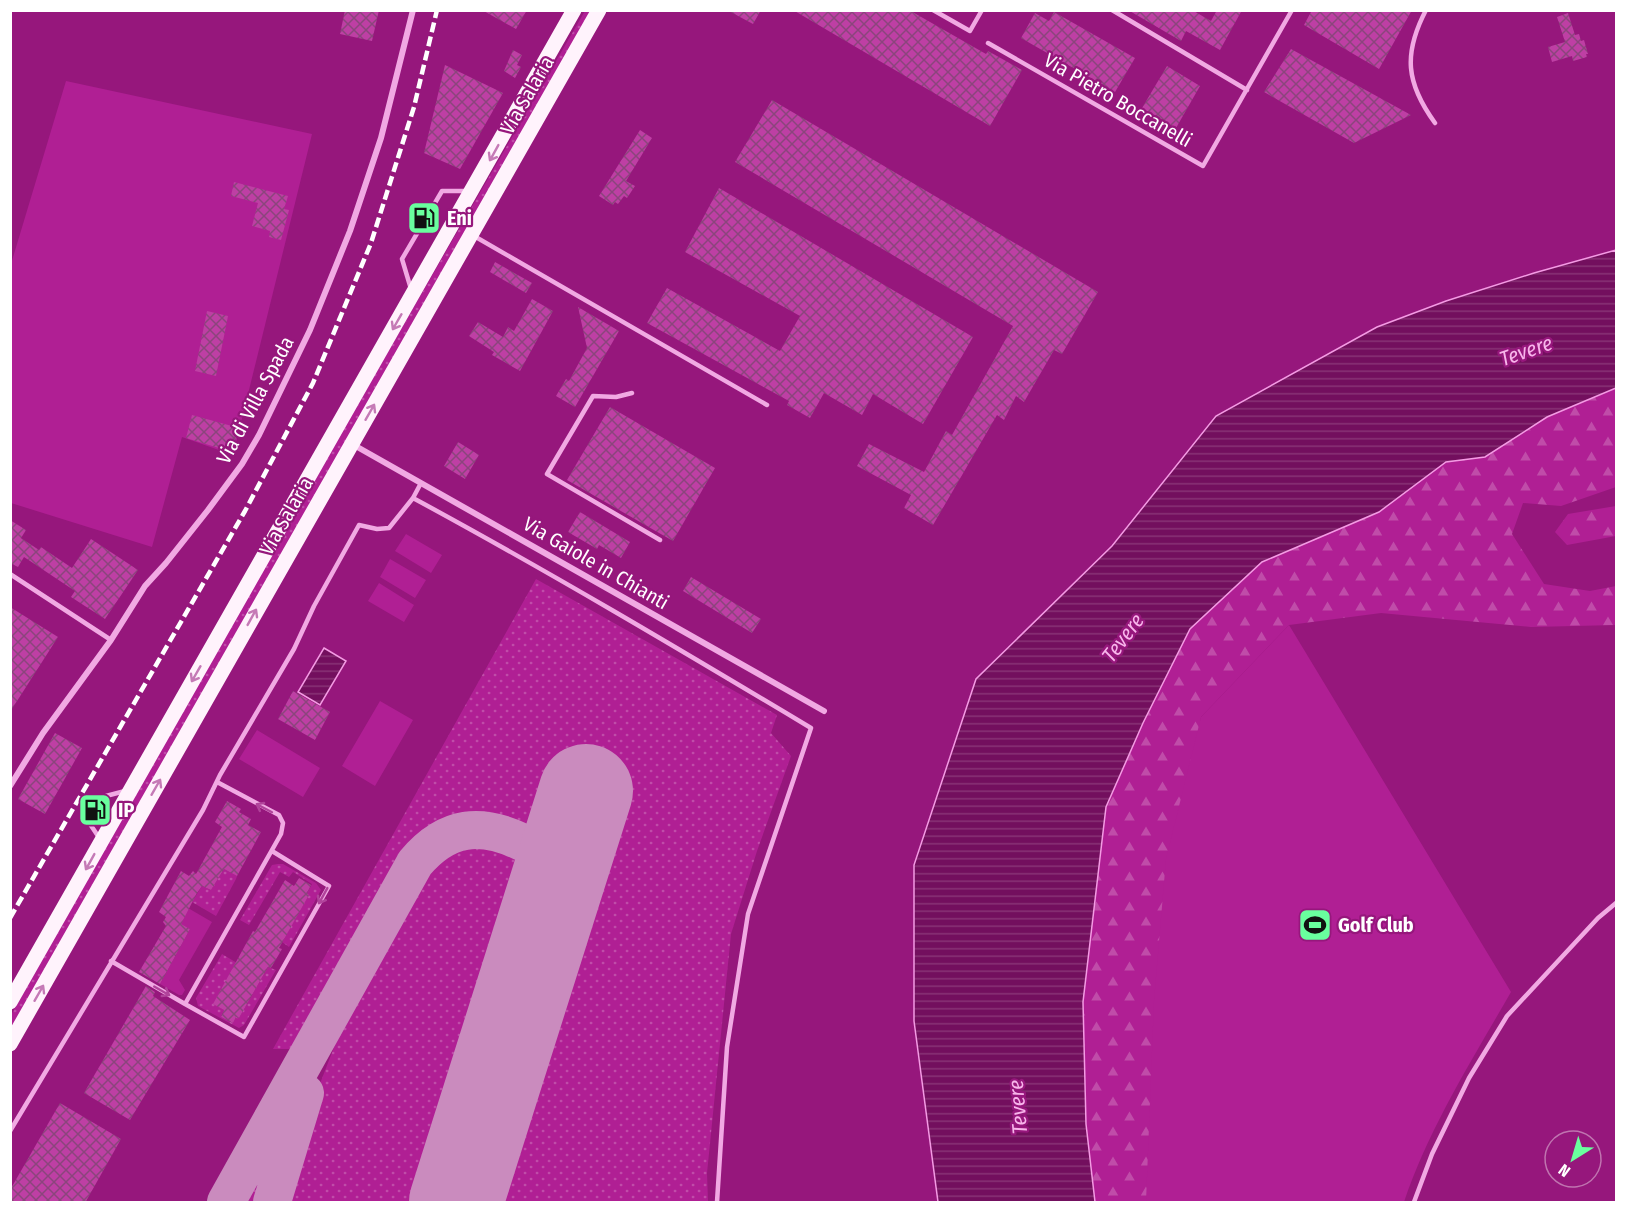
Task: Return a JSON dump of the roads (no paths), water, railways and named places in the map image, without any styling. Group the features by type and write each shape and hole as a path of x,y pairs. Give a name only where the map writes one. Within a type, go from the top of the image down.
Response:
{"main road":[{"name":"Via Salaria","path":"10,1002 574,10"},
{"name":"Via Salaria","path":"10,1044 599,10"}],"street":[{"name":"Via di Villa Spada","path":"10,786 43,733 111,640 145,586 208,510 250,450 310,330 350,231 381,138 413,10"},
{"name":"Via Gaiole in Chianti","path":"352,444 824,711"}],"lane":[{"path":"933,10 970,31 982,10"},
{"path":"1112,10 1246,90"},
{"name":"Via Pietro Boccanelli","path":"988,43 1203,166 1292,10"},
{"path":"1426,10 1416,29 1410,53 1412,81 1421,104 1435,123"},
{"path":"413,295 402,259 442,191 473,191"},
{"path":"471,235 767,405"},
{"path":"632,393 616,397 593,396 547,474 660,540"},
{"path":"10,1131 203,810 294,649 314,606 359,525 377,529 389,528 421,483"},
{"path":"412,498 649,630 811,728 748,914 727,1047 717,1203"},
{"path":"10,574 111,640"},
{"path":"185,1004 281,834 283,823 279,815 217,782"},
{"path":"111,961 244,1037 329,886 272,850"},
{"path":"1414,1203 1432,1154 1469,1078 1507,1016 1582,935 1617,903"}],"water":[{"name":"Tevere","path":"1616,250 1616,388 1547,417 1485,457 1446,462 1379,512 1262,562 1190,629 1143,723 1106,807 1083,1002 1086,1124 1095,1202 938,1202 914,1021 914,865 976,679 1112,546 1216,416 1377,327 1446,301"},
{"path":"324,648 346,661 320,705 298,692"}],"railway":[{"path":"10,918 245,511 313,383 371,243 414,107 437,10"}],"place":[{"name":"Eni","path":"424,218"},
{"name":"IP","path":"95,810"},
{"name":"Golf Club","path":"1315,925"}]}
